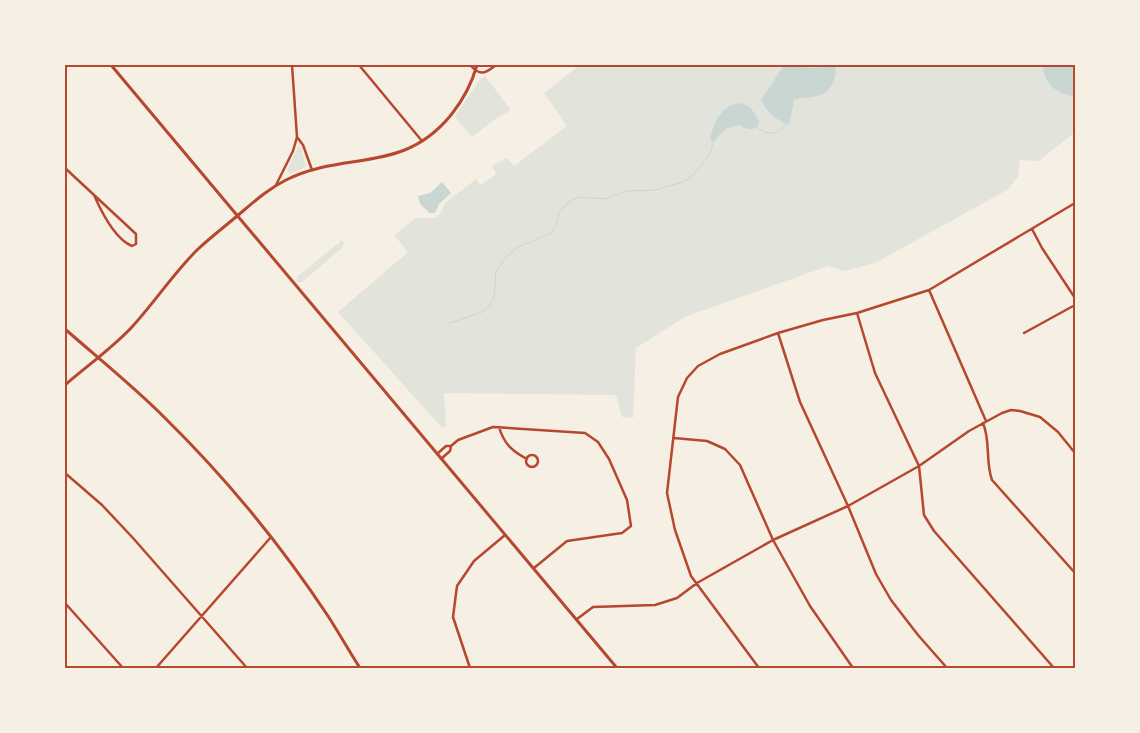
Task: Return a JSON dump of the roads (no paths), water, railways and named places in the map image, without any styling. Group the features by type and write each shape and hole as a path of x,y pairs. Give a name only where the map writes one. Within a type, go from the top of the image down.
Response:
{"street":[{"path":"111,65 617,668"},
{"path":"276,185 293,151 297,137 292,65"},
{"path":"359,65 422,142"},
{"path":"470,65 475,71 480,73 488,71 496,65"},
{"path":"65,385 129,329 198,250 276,185 312,170 390,156 422,142 436,132 455,110 466,92 477,65"},
{"path":"297,137 303,145 312,170"},
{"path":"65,168 136,234 136,244 132,246 126,244 111,226 94,195"},
{"path":"759,668 691,576 676,530 667,493 678,397 687,378 698,366 720,354 778,333 823,320 857,313 929,290 1075,203"},
{"path":"1032,229 1042,248 1075,298"},
{"path":"929,290 986,421"},
{"path":"1024,333 1075,305"},
{"path":"857,313 875,372 919,466 924,515 934,531 1054,668"},
{"path":"65,329 164,417 220,476 271,537 329,617 360,668"},
{"path":"778,333 800,402 848,506 876,574 891,600 947,668"},
{"path":"577,619 593,607 655,605 677,598 697,583 773,540 848,506 919,466 986,421 1011,410 1040,417 1058,432 1075,453"},
{"path":"983,423 986,432 987,464 992,480 1075,573"},
{"path":"441,459 458,440 493,427 584,433 590,435 598,442 609,459 627,500 631,526 622,533 566,541 534,568"},
{"path":"500,428 502,436 512,451 527,459 528,464 532,467 538,463 535,455 529,456 527,459"},
{"path":"674,438 707,441 725,449 740,465 773,540 810,606 853,668"},
{"path":"437,454 446,446 451,446"},
{"path":"65,473 102,505 247,668"},
{"path":"471,668 453,617 457,586 474,561 505,535"},
{"path":"156,668 271,537"},
{"path":"65,603 123,668"}],"waterway":[{"path":"756,127 764,132 772,133 780,131 786,124"},
{"path":"450,323 482,312 490,306 494,297 496,272 505,258 516,248 551,233 556,225 560,211 570,201 579,197 605,199 627,191 655,190 683,182 691,177 703,163 711,152 713,142"}]}
